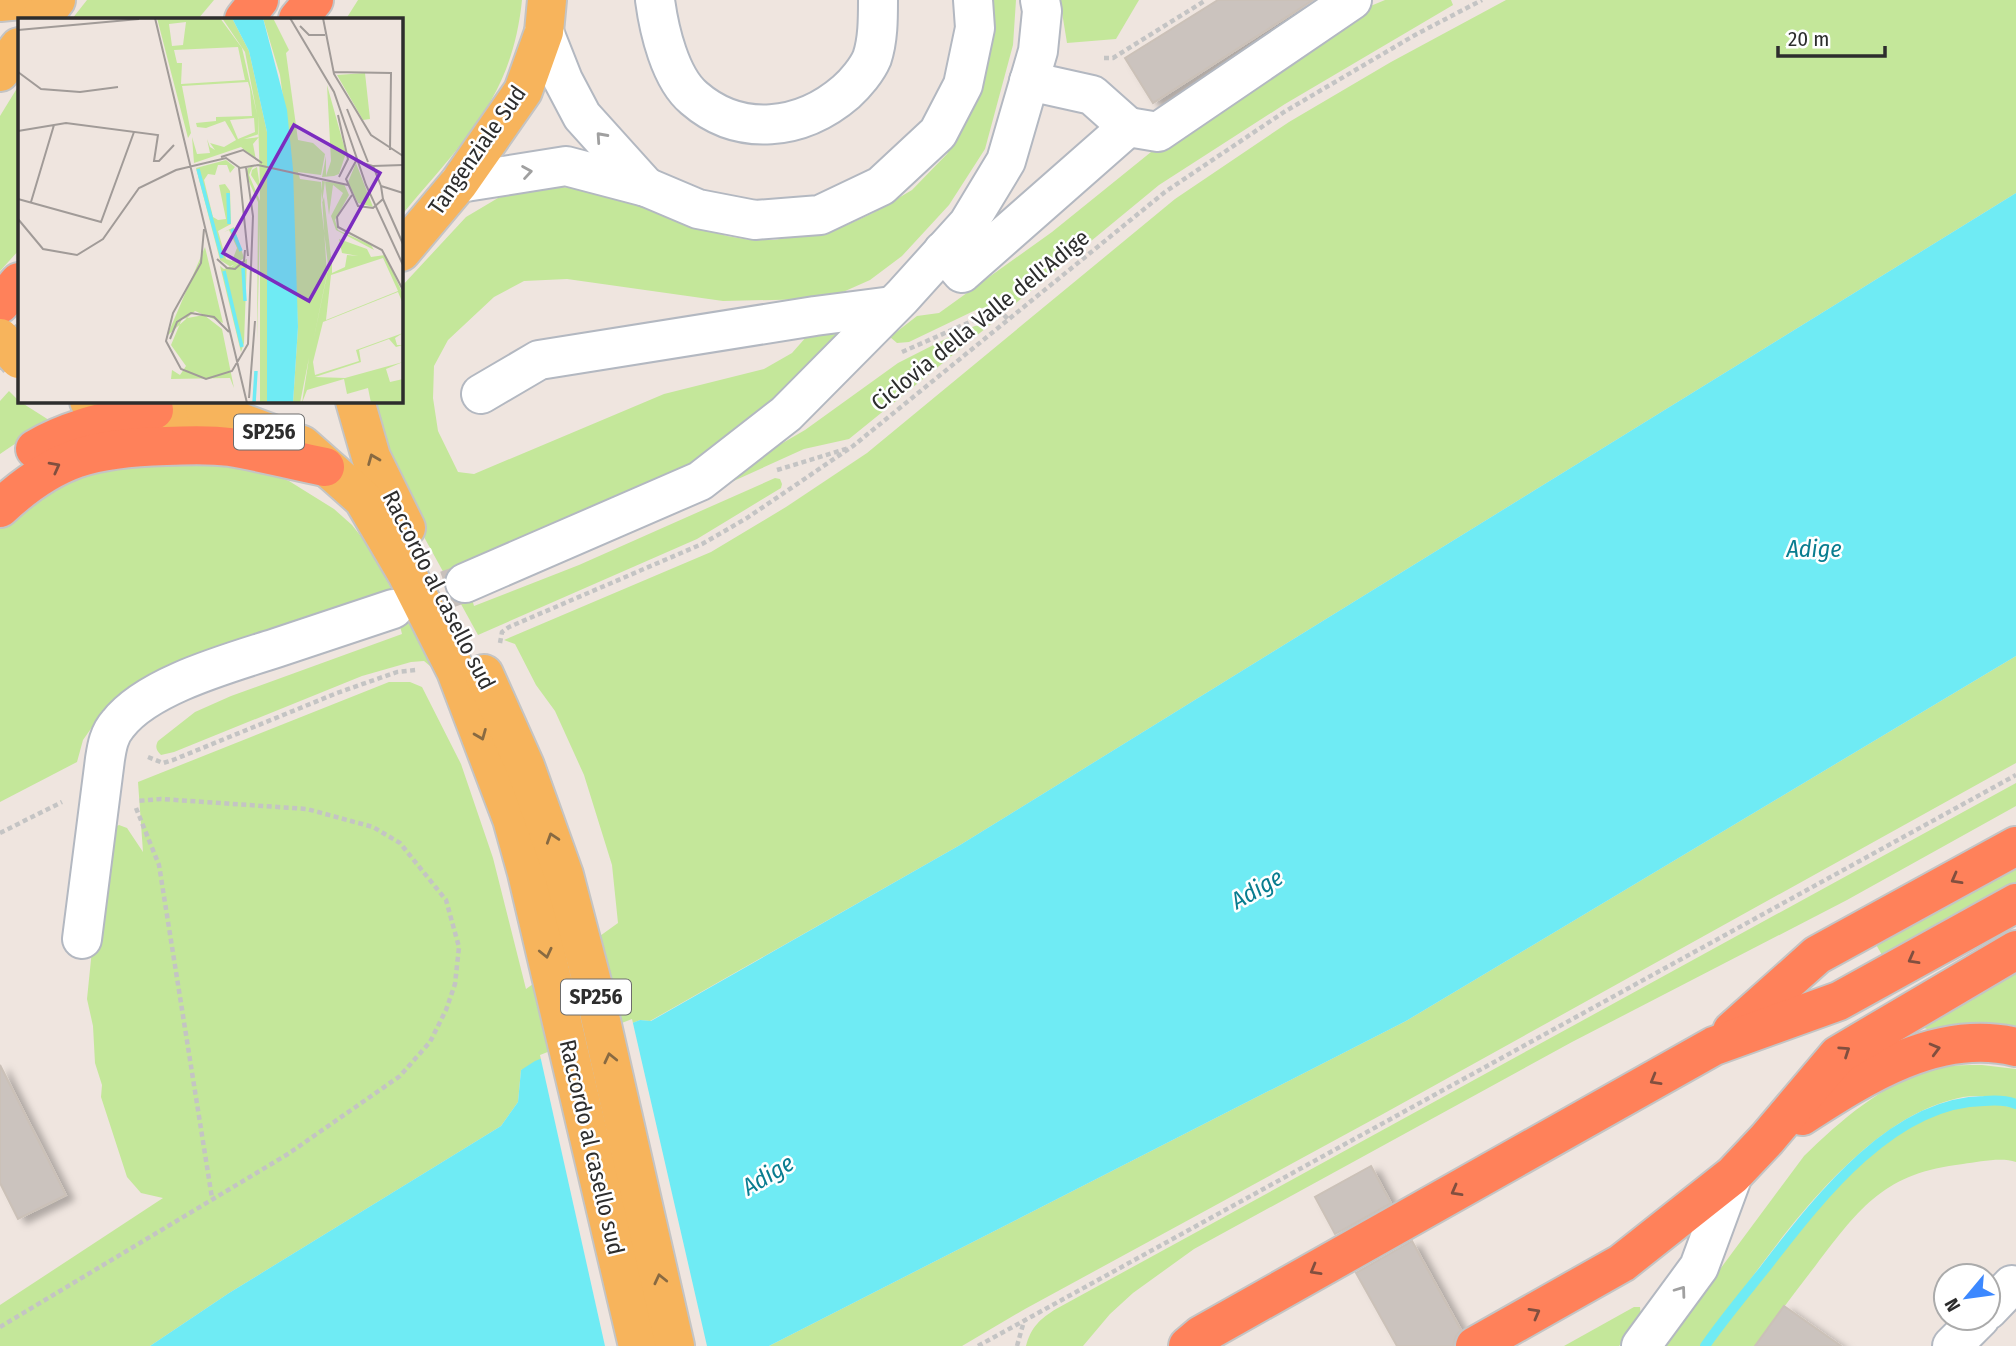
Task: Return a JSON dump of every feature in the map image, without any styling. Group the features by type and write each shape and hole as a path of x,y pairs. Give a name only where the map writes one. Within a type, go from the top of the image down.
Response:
{"highway":[{"path":"245,18 260,0"},
{"path":"299,18 314,0"},
{"path":"0,304 18,283"},
{"path":"0,364 18,345"},
{"path":"0,475 55,437 86,426 153,410"},
{"path":"0,508 49,469 73,458 124,447 229,447 325,467"},
{"path":"1714,1046 1817,956 2016,846"},
{"path":"1188,1346 1201,1335 1714,1046 1839,1001 2016,903"},
{"path":"1475,1346 1622,1263 1733,1175 1768,1139 1838,1055 2016,950"},
{"path":"1768,1139 1851,1084 1916,1054 1966,1043 2016,1046"}],"main road":[{"path":"0,2 20,0"},
{"path":"42,18 57,0"},
{"name":"Tangenziale Sud","path":"402,251 459,183 523,91 546,16"},
{"path":"0,72 18,48"},
{"path":"0,338 18,358"},
{"path":"93,402 153,410 221,405"},
{"name":"Raccordo al casello sud","path":"355,402 371,457 424,564 465,664 494,768 512,819 638,1346"},
{"name":"Raccordo al casello sud","path":"221,405 302,445 363,499 525,766 564,875 594,990 675,1346"}],"street":[{"path":"655,0 659,27 672,66 693,97 725,117 761,125 796,121 806,117 828,107 852,86 871,60 878,24 878,0"},
{"path":"459,183 566,166 646,187 698,209 755,220 820,215 881,186 938,133 964,85 975,28 973,0"},
{"path":"465,583 700,481 786,414 968,224 1006,161 1038,51 1041,0"},
{"path":"1029,81 1092,95 1128,127 1158,132 1352,0"},
{"path":"546,16 564,80 582,116 646,187"},
{"path":"943,251 962,273 1128,127"},
{"path":"481,394 539,360 892,306"},
{"path":"82,939 105,758 110,737 118,723 150,698 196,676 393,609"},
{"path":"1641,1346 1699,1267 1733,1175"},
{"path":"1952,1346 1966,1332"}],"path":[{"path":"1113,58 1206,0"},
{"name":"Ciclovia della Valle dell'Adige","path":"465,664 509,627 702,544 747,519 853,446 1175,184 1284,112 1415,35 1482,0"},
{"path":"895,352 903,352 988,314 1003,314 1008,319"},
{"path":"148,757 163,763 173,760 337,693 397,672 465,664"},
{"path":"978,1346 2016,775"},
{"path":"0,1326 288,1154 400,1076 430,1042 455,984 459,947 446,900 400,843 373,827 307,809 161,799 134,801 159,865 212,1198"},
{"path":"1017,1346 1024,1320"}],"green space":[{"path":"87,0 214,0 199,18 73,18"},
{"path":"358,0 522,0 507,66 495,93 463,142 402,215 402,18 347,18"},
{"path":"991,0 1016,0 1013,45 985,149 949,205 902,256 870,280 843,292 814,299 723,301 567,279 524,281 494,297 448,340 434,366 433,398 438,431 458,472 474,474 664,394 764,369 792,353 815,327 845,325 772,401 693,467 472,599 474,606 579,565 775,478 780,479 781,488 697,539 478,635 413,517 368,402 402,402 402,286 466,217 498,198 535,186 579,188 619,194 670,218 727,236 750,240 774,240 821,232 847,225 873,213 912,190 947,154 969,112"},
{"path":"1060,0 1139,0 1116,39 1067,43"},
{"path":"1385,0 1451,0 1453,5 1285,104 1159,185 1011,307 980,308 909,342 897,343 890,337 917,316 939,313 1052,232 1156,148 1344,17"},
{"path":"1506,0 2016,0 2016,193 960,845 650,1021 640,1020 521,1070 518,1102 501,1126 229,1293 150,1346 0,1346 0,1305 163,1198 141,1193 127,1177 101,1097 102,1085 95,1063 93,1026 87,999 110,829 119,825 127,828 143,852 138,782 389,682 410,682 422,687 461,764 493,858 526,989 618,923 612,865 584,775 555,711 536,685 515,644 504,640 711,552 786,507 867,453 1175,199 1289,122 1391,62"},
{"path":"18,87 18,251 0,271 0,116"},
{"path":"991,324 849,439 804,449 716,489 748,463 805,430 898,363 959,332"},
{"path":"9,391 18,402 52,422 0,454 0,401"},
{"path":"185,461 256,469 289,481 334,509 352,525 367,544 436,671 424,661 411,662 362,676 174,752 161,755 157,750 158,741 195,712 231,696 402,634 400,626 97,720 83,740 77,762 0,802 0,529 27,505 91,469"},
{"path":"2016,656 2016,763 1383,1114 962,1346 769,1346 1406,1021"},
{"path":"2016,783 2016,806 1847,900 1572,1042 1194,1249 1133,1293 1110,1314 1083,1346 1026,1346 1037,1324 1056,1309"},
{"path":"2016,864 2016,884 1882,955 1874,941"},
{"path":"2016,972 2016,1026 1985,1024 1927,1029 1922,1027"},
{"path":"1982,1065 2016,1069 2016,1101 1983,1096 1963,1097 1923,1110 1885,1133 1849,1163 1815,1198 1783,1236 1702,1346 1663,1346 1804,1156 1832,1130 1880,1093 1915,1075 1945,1067"},
{"path":"1984,1102 2016,1108 2016,1162 1990,1160 1936,1169 1894,1184 1862,1209 1847,1226 1755,1346 1709,1346 1812,1212 1873,1152 1907,1128 1942,1110"},
{"path":"1634,1307 1640,1307 1641,1317 1619,1346 1564,1346"}],"water":[{"name":"Adige","path":"2016,193 2016,656 1406,1021 769,1346 150,1346 229,1293 501,1126 518,1102 521,1070 535,1061 640,1020 651,1021 960,845"}],"pier":[{"path":"632,1019 707,1346 605,1346 540,1055"}],"building":[{"path":"1218,0 1313,0 1153,103 1125,58"},
{"path":"0,1065 66,1195 18,1219 0,1183"},
{"path":"1371,1166 1391,1203 1335,1234 1315,1197"},
{"path":"1412,1241 1461,1330 1453,1346 1397,1346 1356,1273"},
{"path":"1784,1306 1841,1346 1755,1346"}],"waterway":[{"path":"1705,1346 1807,1215 1832,1187 1887,1137 1918,1118 1950,1106 1992,1100 2016,1104"}],"tunnel":[{"path":"393,609 465,583"}]}
